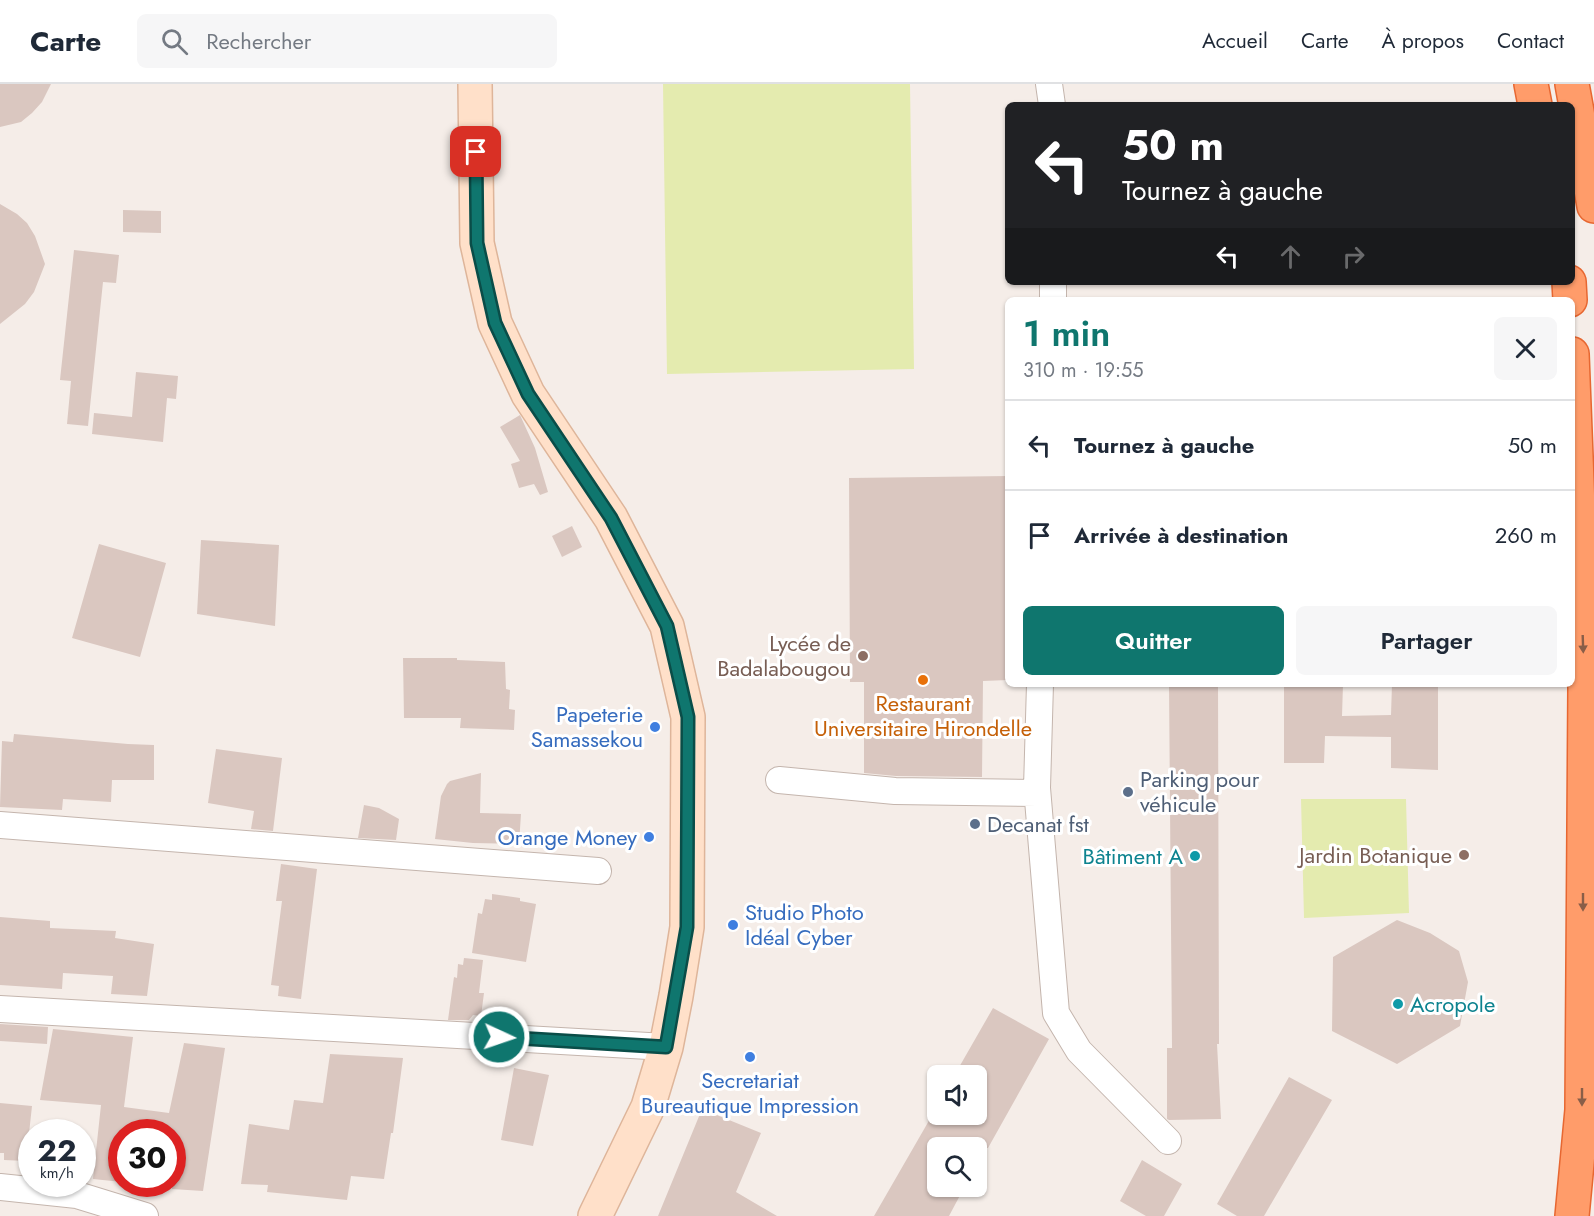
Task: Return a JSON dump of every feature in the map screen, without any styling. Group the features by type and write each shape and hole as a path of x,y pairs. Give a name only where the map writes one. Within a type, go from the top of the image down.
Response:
{"highway":[{"path":"1531,84 1534,102"},
{"path":"1572,84 1594,206"},
{"path":"1573,1208 1582,1110 1585,688 1575,431"}],"street":[{"path":"475,84 477,243 495,323 528,394 611,518 667,626 688,717 687,927 666,1047 648,1107 595,1216"},
{"path":"1049,84 1052,102"},
{"path":"1041,687 1037,793 1056,1013 1079,1051 1168,1141"},
{"path":"779,780 895,790 1037,793"},
{"path":"0,825 598,871"},
{"path":"0,1009 666,1047"},
{"path":"0,1187 77,1195 145,1216"}],"green space":[{"path":"663,84 910,84 914,369 667,374"},
{"path":"1301,799 1406,799 1409,913 1304,918"}],"building":[{"path":"0,84 51,84 42,102 32,113 21,122 0,127"},
{"path":"0,204 27,223 35,236 45,264 34,292 25,304 0,324"},
{"path":"123,210 161,211 161,233 123,232"},
{"path":"74,250 119,255 116,283 103,282 88,426 67,424 71,381 60,380"},
{"path":"136,372 178,376 176,399 167,398 163,442 92,434 94,413 132,417"},
{"path":"520,415 535,448 548,492 540,495 534,484 519,488 511,464 520,461 500,427"},
{"path":"1005,476 1005,680 983,681 982,777 896,776 864,773 864,682 850,682 849,478"},
{"path":"572,526 582,547 562,557 552,536"},
{"path":"201,540 279,545 275,626 197,614"},
{"path":"99,544 166,563 140,657 72,638"},
{"path":"403,658 457,658 457,660 505,662 506,689 510,690 509,709 515,710 514,730 460,728 461,718 404,718"},
{"name":"Bâtiment A","path":"1169,687 1218,687 1219,1044 1217,1044 1221,1119 1167,1119 1167,1048 1172,1048"},
{"path":"1284,687 1343,687 1342,716 1391,715 1392,687 1438,687 1438,770 1391,768 1391,737 1325,736 1324,763 1284,763"},
{"path":"14,734 154,745 154,780 112,780 111,802 63,799 62,810 0,807 2,741 13,742"},
{"path":"216,749 282,758 273,831 251,829 254,811 208,803"},
{"path":"481,773 480,813 521,814 519,844 435,839 441,796 447,784 450,781"},
{"path":"364,805 379,808 399,819 396,840 358,838"},
{"path":"281,864 317,869 301,999 278,996 279,986 271,985 282,901 276,901"},
{"path":"492,894 520,898 520,901 536,904 526,962 472,953 478,913 482,914 485,899 492,900"},
{"path":"0,917 50,921 50,928 116,931 115,938 154,944 147,996 111,994 113,976 63,973 62,989 0,985"},
{"name":"Acropole","path":"1397,920 1430,933 1459,951 1468,982 1460,1026 1397,1064 1332,1031 1333,957"},
{"path":"464,958 483,960 479,993 484,993 481,1016 473,1015 469,1020 448,1020 454,977 457,978 458,964 463,965"},
{"path":"993,1008 1049,1039 988,1148 987,1137 927,1137 927,1197 959,1197 949,1216 874,1216 927,1124 987,1125 987,1065 960,1065"},
{"path":"0,1024 48,1027 47,1044 0,1041"},
{"path":"53,1029 133,1037 124,1107 169,1113 184,1043 225,1048 203,1191 186,1190 186,1119 108,1119 108,1181 96,1179 96,1151 101,1105 40,1100"},
{"path":"330,1054 403,1058 384,1179 351,1176 347,1200 267,1192 268,1185 241,1184 249,1124 289,1130 294,1100 323,1103"},
{"path":"514,1068 549,1075 533,1146 501,1140"},
{"path":"1289,1077 1332,1100 1264,1216 1237,1216 1217,1204"},
{"path":"0,1103 32,1106 31,1119 18,1119 18,1161 4,1160 4,1153 0,1153"},
{"path":"702,1109 761,1133 736,1192 777,1216 658,1216"},
{"path":"1142,1160 1182,1184 1164,1216 1146,1216 1120,1201"}],"place":[{"name":"Lycée de Badalabougou","path":"863,656"},
{"name":"Restaurant Universitaire Hirondelle","path":"923,680"},
{"name":"Papeterie Samassekou","path":"655,727"},
{"name":"Parking pour véhicule","path":"1128,792"},
{"name":"Decanat fst","path":"975,824"},
{"name":"Orange Money","path":"649,837"},
{"name":"Jardin Botanique","path":"1464,855"},
{"name":"Bâtiment A","path":"1195,856"},
{"name":"Studio Photo Idéal Cyber","path":"733,925"},
{"name":"Acropole","path":"1398,1004"},
{"name":"Secretariat Bureautique Impression","path":"750,1057"}],"route":[{"path":"476,152 477,243 495,323 528,394 611,518 667,626 688,717 687,927 666,1047 499,1037"}]}
